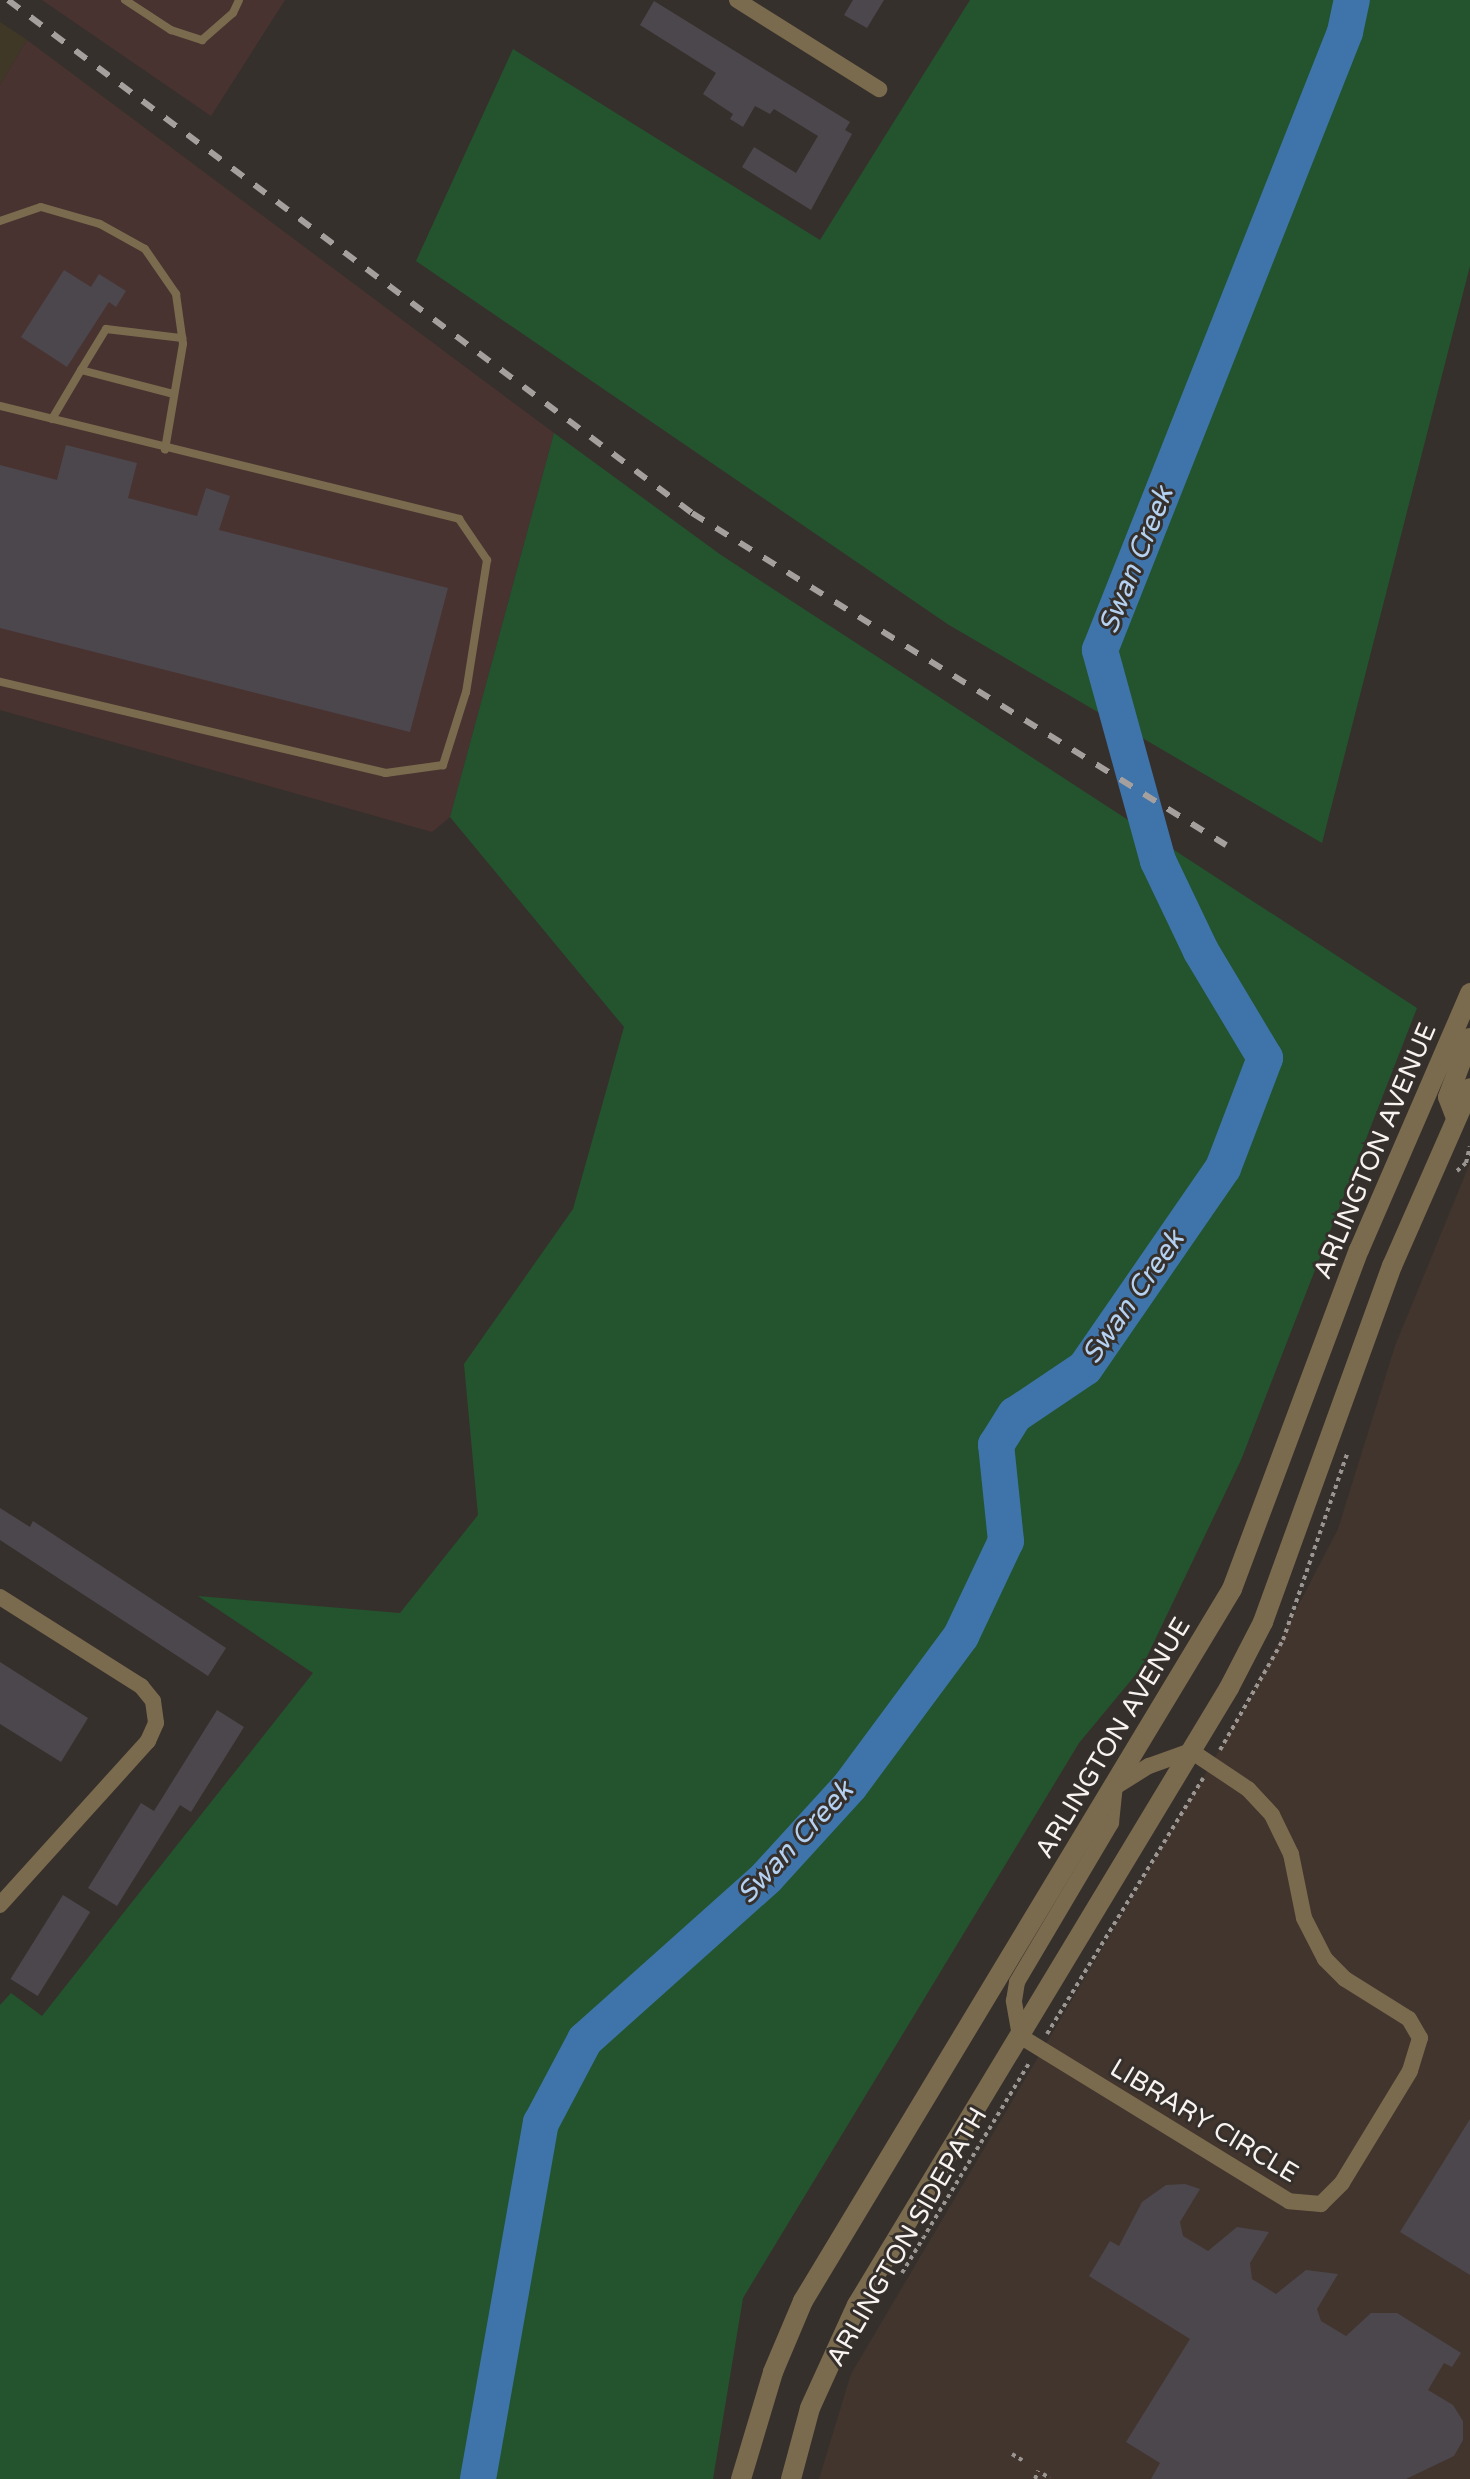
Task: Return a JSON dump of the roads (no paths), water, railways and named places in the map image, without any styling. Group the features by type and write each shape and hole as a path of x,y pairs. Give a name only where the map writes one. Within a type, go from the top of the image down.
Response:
{"street":[{"path":"737,0 879,89"},
{"name":"ARLINGTON AVENUE","path":"741,2479 773,2372 803,2301 1232,1589 1359,1250 1470,993"},
{"path":"1463,1121 1448,1097 1470,1038"},
{"path":"791,2479 810,2408 857,2305 1191,1751 1263,1622 1392,1266 1463,1121 1470,1088"},
{"path":"0,1597 141,1686 153,1701 156,1723 148,1741 0,1905"},
{"path":"1020,2036 1014,2001 1017,1982 1111,1823 1115,1787 1149,1766 1191,1751"},
{"name":"LIBRARY CIRCLE","path":"1020,2036 1201,2149 1306,2206 1332,2197 1410,2071 1421,2046 1414,2025 1345,1979 1325,1959 1304,1918 1291,1854 1272,1815 1248,1789 1191,1751"}],"lane":[{"path":"125,0 171,30 202,40 233,13 239,0"},
{"path":"0,221 41,207 100,224 145,249 176,294 182,338 165,449"},
{"path":"52,419 106,329 182,338"},
{"path":"81,370 174,394"},
{"path":"0,406 459,519 487,560 466,692 443,765 386,773 0,682"}],"waterway":[{"name":"Swan Creek","path":"478,2479 541,2123 585,2040 767,1877 850,1786 961,1636 1006,1541 996,1445 1015,1415 1085,1368 1223,1168 1265,1058 1201,951 1158,861 1100,650 1345,32 1352,0"}],"railway":[{"path":"8,0 692,513 1226,845"}]}
